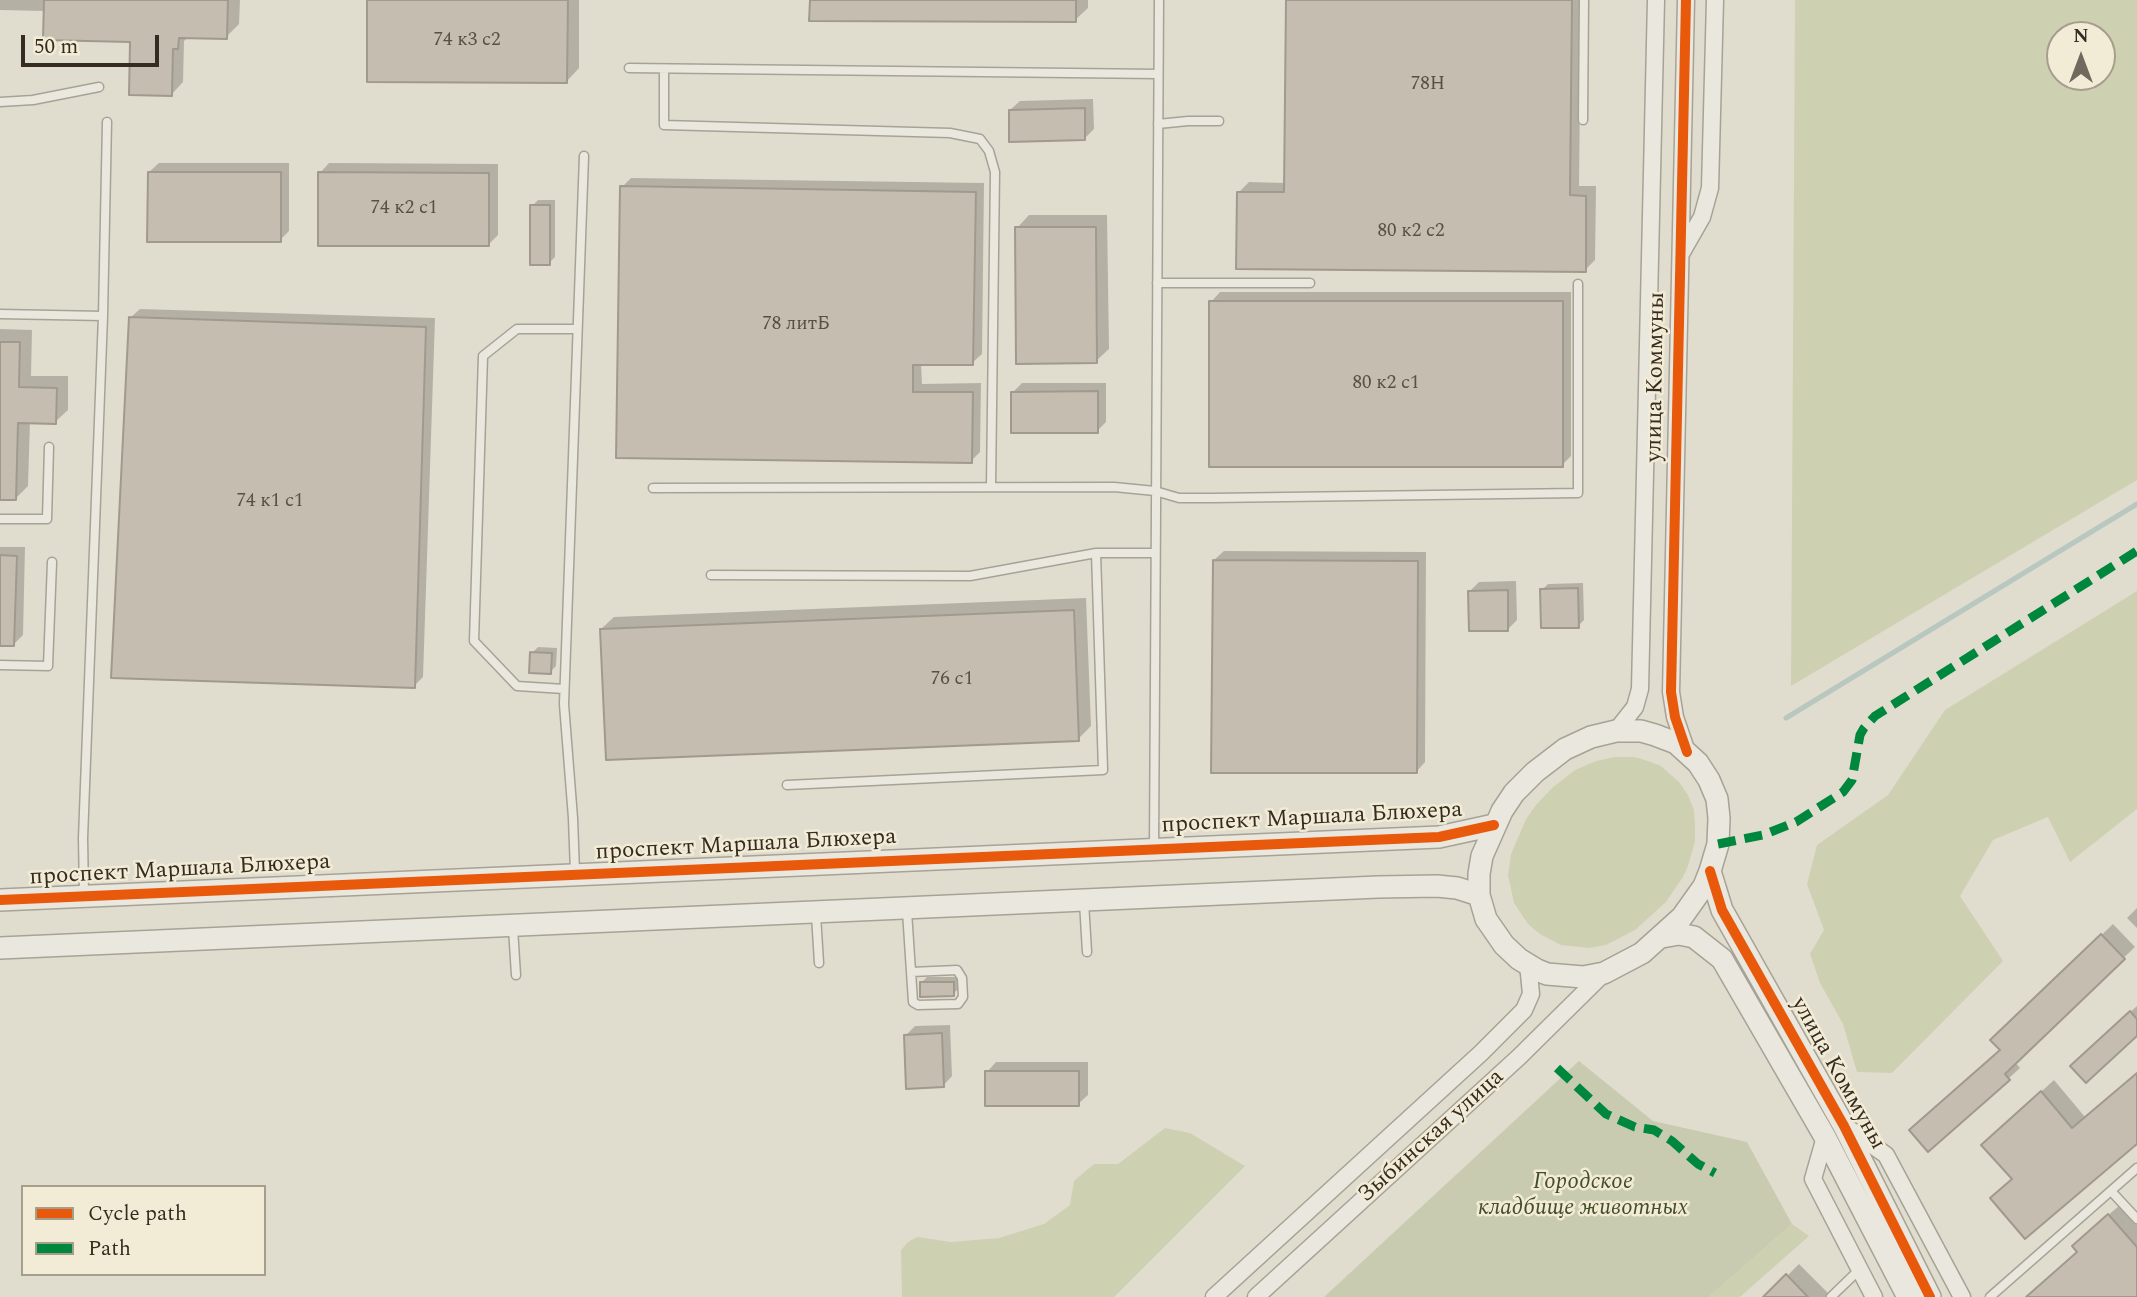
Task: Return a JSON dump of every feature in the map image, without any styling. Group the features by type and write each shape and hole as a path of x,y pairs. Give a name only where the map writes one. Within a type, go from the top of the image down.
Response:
{"street":[{"name":"улица Коммуны","path":"1616,731 1635,707 1640,689 1656,0"},
{"name":"улица Коммуны","path":"1686,0 1671,692 1675,717 1687,752"},
{"path":"1681,254 1702,217 1710,188 1715,0"},
{"path":"1641,731 1655,734 1676,743 1687,752 1709,780 1717,799 1719,836 1710,871 1682,918 1642,953 1604,973 1583,977 1558,976 1537,970 1504,945 1486,919 1479,895 1479,874 1482,856 1494,825 1514,793 1564,749 1606,732 1641,731"},
{"name":"проспект Маршала Блюхера","path":"0,900 1439,836 1494,825"},
{"name":"улица Коммуны","path":"1710,871 1728,921 1844,1126 1930,1297"},
{"path":"0,948 1378,887 1447,887 1479,895"},
{"name":"улица Коммуны","path":"1662,937 1679,934 1694,937 1722,958 1825,1138 1908,1297"},
{"name":"Зыбинская улица","path":"1214,1297 1516,1019 1524,1010 1531,994 1528,964"},
{"name":"Зыбинская улица","path":"1256,1297 1528,1048 1604,973"},
{"path":"1844,1126 1886,1155 1962,1297"},
{"path":"1825,1138 1814,1179 1874,1297"}],"lane":[{"path":"1154,849 1159,0"},
{"path":"1583,120 1584,0"},
{"path":"629,68 1158,74"},
{"path":"664,69 664,125 950,133 980,139 989,152 995,172 991,486"},
{"path":"0,102 33,100 99,87"},
{"path":"1158,124 1219,121"},
{"path":"84,896 83,825 103,316 107,122"},
{"path":"575,875 564,689 584,156"},
{"path":"1157,283 1310,283"},
{"path":"653,488 1114,487 1156,491 1179,498 1578,493 1578,284"},
{"path":"0,314 103,316"},
{"path":"564,689 517,687 474,641 481,411 483,356 517,329 577,329"},
{"path":"0,519 47,519 49,447"},
{"path":"711,575 970,576 1096,554 1155,553"},
{"path":"787,785 1103,770 1096,554"},
{"path":"0,665 48,666 52,562"},
{"path":"1083,899 1087,952"},
{"path":"907,908 911,972 913,1002 918,1005 958,1004 963,998 962,978 957,970 911,972"},
{"path":"816,912 818,963"},
{"path":"513,925 516,975"},
{"path":"1990,1297 2137,1168"},
{"path":"2111,1191 2137,1219"},
{"path":"1831,1297 1860,1269"}],"green space":[{"path":"1795,0 2137,0 2137,480 1791,686"},
{"path":"2137,591 2137,809 2070,862 2048,817 1993,840 1960,896 2003,961 1892,1073 1857,1072 1843,1024 1820,983 1810,954 1824,930 1807,884 1817,845 1888,795 1945,710"},
{"path":"1615,757 1634,757 1661,766 1679,782 1688,795 1694,810 1695,841 1688,866 1666,902 1635,930 1606,945 1589,948 1561,945 1528,924 1514,903 1508,875 1511,854 1526,819 1552,788 1575,770"},
{"name":"Городское кладбище животных","path":"1579,1061 1653,1121 1747,1142 1792,1224 1709,1297 1324,1297"},
{"path":"1165,1128 1190,1133 1245,1166 1114,1297 902,1297 901,1250 908,1242 917,1237 951,1242 999,1238 1044,1224 1070,1205 1074,1181 1094,1164 1118,1164"},
{"path":"1792,1224 1809,1236 1740,1297 1709,1297"}],"building":[{"path":"44,0 228,0 227,39 179,38 178,49 173,49 172,96 129,95 130,42 43,40"},
{"path":"367,0 568,0 567,83 367,82"},
{"path":"810,0 1076,0 1076,22 809,21"},
{"path":"1286,0 1572,0 1570,195 1586,196 1586,272 1236,269 1237,192 1284,192"},
{"path":"1085,108 1085,140 1009,142 1009,110"},
{"path":"148,172 281,172 281,242 147,242"},
{"path":"318,172 489,173 489,246 318,246"},
{"path":"620,186 976,192 973,365 913,365 913,392 973,392 972,463 616,458"},
{"path":"530,205 550,205 550,265 530,265"},
{"path":"1015,227 1096,227 1097,363 1016,364"},
{"path":"1209,301 1563,301 1563,467 1209,467"},
{"path":"129,317 426,327 415,688 111,678"},
{"path":"0,342 20,342 19,387 57,388 56,424 18,423 16,500 0,500"},
{"path":"1098,391 1098,433 1011,433 1011,392"},
{"path":"0,555 17,556 14,646 0,646"},
{"path":"1213,560 1418,561 1417,773 1211,773"},
{"path":"1578,588 1579,628 1541,628 1540,589"},
{"path":"1508,590 1508,631 1469,631 1468,591"},
{"path":"1074,610 1079,741 606,760 600,629"},
{"path":"530,652 552,653 551,674 529,673"},
{"path":"2101,934 2125,959 2005,1074 2010,1080 1928,1152 1909,1130 2000,1050 1990,1040"},
{"path":"920,982 954,982 954,996 920,997"},
{"path":"2130,1011 2137,1019 2137,1036 2086,1083 2070,1066"},
{"path":"942,1033 944,1087 906,1089 904,1035"},
{"path":"985,1071 1079,1071 1079,1106 985,1106"},
{"path":"2137,1073 2137,1144 2025,1239 1990,1198 2012,1179 1981,1145 2041,1091 2072,1128"},
{"path":"2108,1214 2137,1247 2137,1297 2026,1297 2077,1252 2072,1246"},
{"path":"1786,1274 1808,1297 1763,1297"}],"waterway":[{"path":"1786,718 2137,504"}],"marked path":[{"path":"1718,844 1763,835 1796,822 1843,792 1852,780 1860,735 1875,716 2137,551"},
{"path":"1557,1068 1606,1114 1635,1127 1654,1130 1672,1141 1698,1164 1715,1173"}],"cycle path":[{"path":"1686,0 1671,692 1675,717 1687,752"},
{"path":"0,900 1439,837 1494,825"},
{"path":"1710,871 1722,910 1844,1126 1930,1297"}]}
